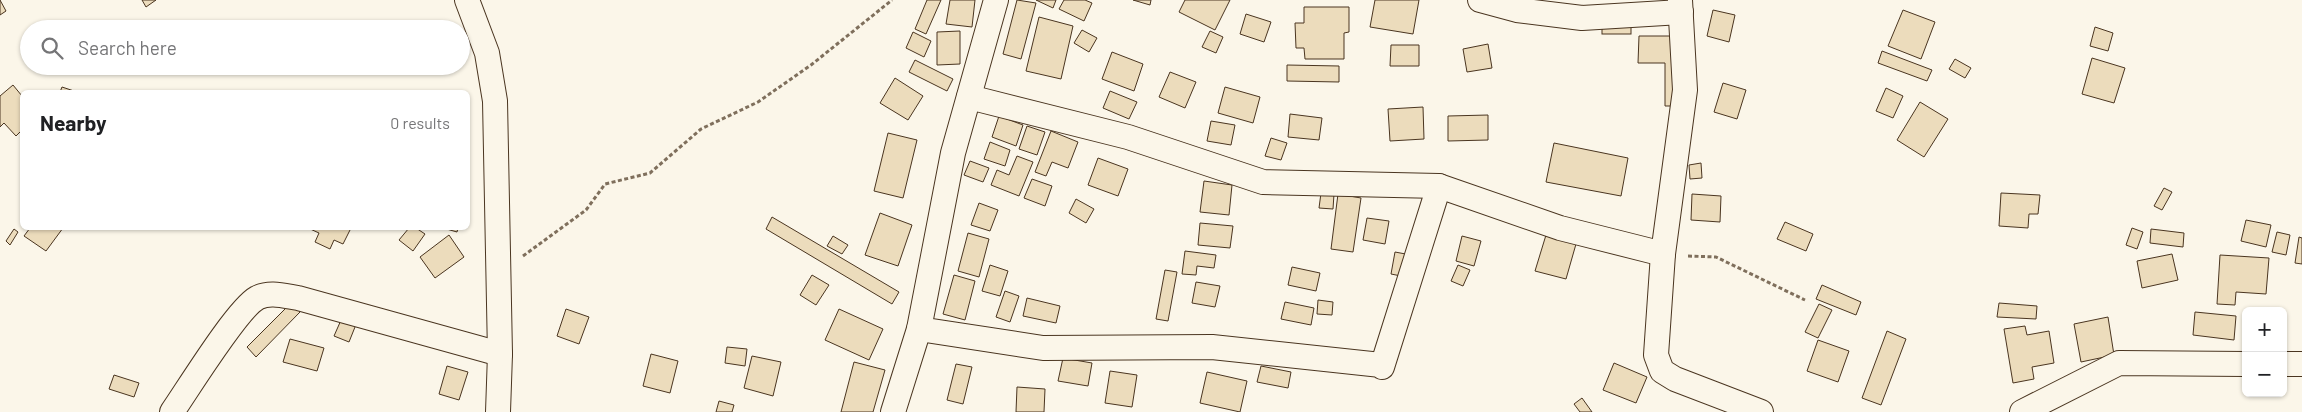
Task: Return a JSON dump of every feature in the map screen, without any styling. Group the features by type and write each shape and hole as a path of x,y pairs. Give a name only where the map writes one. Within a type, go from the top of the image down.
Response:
{"street":[{"path":"467,0 487,53 495,101 500,354 498,412"},
{"path":"893,412 919,329 954,153 996,0"},
{"path":"1480,0 1517,10 1582,18 1680,6 1685,90 1663,254 1656,355 1662,371 1675,379 1761,412"},
{"path":"969,96 1128,137 1263,182 1438,186 1560,228 1663,254"},
{"path":"919,329 1043,348 1212,347 1381,365 1382,368 1438,186"},
{"path":"172,412 239,316 256,298 270,294 298,298 500,354"},
{"path":"2022,412 2119,363 2242,364"},
{"path":"2287,364 2302,364"}],"path":[{"path":"498,274 586,210 605,184 650,173 702,129 758,102 811,65 892,0"},
{"path":"1663,254 1716,257 1805,300"}],"building":[{"path":"0,0 6,11 0,15"},
{"path":"142,0 156,0 146,7"},
{"path":"927,0 941,0 926,34 915,29"},
{"path":"950,0 975,0 972,27 946,24"},
{"path":"1017,0 1036,3 1021,59 1003,54"},
{"path":"1036,0 1056,0 1053,8"},
{"path":"1064,0 1085,0 1092,3 1084,21 1059,9"},
{"path":"1133,0 1151,0 1150,5"},
{"path":"1185,0 1230,0 1215,30 1179,12"},
{"path":"1375,0 1419,0 1413,34 1370,27"},
{"path":"1304,7 1349,7 1349,32 1344,33 1344,59 1305,59 1304,48 1296,48 1295,23 1304,23"},
{"path":"1713,10 1735,15 1729,42 1707,36"},
{"path":"1903,10 1935,22 1921,59 1888,46"},
{"path":"1246,14 1271,22 1264,42 1240,34"},
{"path":"1039,17 1073,26 1061,79 1026,71"},
{"path":"1602,21 1631,21 1631,34 1602,34"},
{"path":"2095,27 2113,33 2108,51 2090,46"},
{"path":"1082,30 1097,38 1089,52 1074,43"},
{"path":"960,31 960,64 937,65 937,32"},
{"path":"1210,31 1223,37 1216,53 1202,47"},
{"path":"913,32 931,41 924,57 906,48"},
{"path":"1639,36 1677,36 1677,106 1665,106 1665,63 1638,63"},
{"path":"1488,44 1492,68 1467,72 1463,49"},
{"path":"1391,45 1419,45 1419,66 1390,66"},
{"path":"1882,51 1932,70 1927,81 1878,63"},
{"path":"1112,52 1143,64 1134,91 1102,79"},
{"path":"2092,58 2125,68 2114,103 2082,94"},
{"path":"1955,59 1971,68 1965,78 1949,69"},
{"path":"915,60 953,79 947,91 909,72"},
{"path":"1287,65 1339,66 1339,82 1287,81"},
{"path":"1170,72 1196,82 1185,108 1159,97"},
{"path":"895,78 923,96 908,120 880,103"},
{"path":"1723,83 1746,90 1737,119 1714,112"},
{"path":"13,85 20,94 20,132 16,136 4,123 0,127 0,96"},
{"path":"1225,87 1260,97 1253,123 1218,113"},
{"path":"1886,88 1903,96 1893,118 1876,111"},
{"path":"1110,91 1137,102 1129,119 1103,108"},
{"path":"1920,102 1948,119 1924,157 1897,140"},
{"path":"1423,107 1424,139 1390,141 1388,109"},
{"path":"1290,114 1322,118 1319,140 1288,137"},
{"path":"1488,115 1488,140 1448,141 1448,116"},
{"path":"999,116 1023,125 1016,146 992,137"},
{"path":"1211,121 1235,125 1231,145 1207,141"},
{"path":"1027,126 1045,132 1037,155 1019,149"},
{"path":"1051,131 1078,142 1068,168 1052,162 1046,176 1035,172"},
{"path":"888,133 917,140 903,198 874,191"},
{"path":"1271,138 1287,143 1281,160 1265,156"},
{"path":"990,142 1010,150 1005,166 984,159"},
{"path":"1554,143 1628,158 1621,196 1546,182"},
{"path":"1017,156 1033,162 1019,196 991,185 997,170 1009,175"},
{"path":"1098,158 1128,169 1118,196 1088,185"},
{"path":"970,161 989,168 983,182 964,175"},
{"path":"1701,163 1702,178 1690,179 1689,165"},
{"path":"1032,179 1052,186 1045,206 1024,198"},
{"path":"1204,181 1232,185 1229,215 1200,212"},
{"path":"2164,188 2172,192 2162,210 2154,206"},
{"path":"1321,193 1334,194 1333,209 1319,208"},
{"path":"2001,193 2040,195 2038,214 2029,214 2028,228 1999,226"},
{"path":"1338,194 1361,198 1353,252 1331,249"},
{"path":"1692,194 1721,196 1720,222 1691,220"},
{"path":"1076,199 1094,209 1086,223 1069,213"},
{"path":"979,203 998,210 990,231 971,225"},
{"path":"880,213 912,225 898,266 865,255"},
{"path":"772,217 899,292 892,304 766,229"},
{"path":"1367,218 1389,221 1385,244 1363,240"},
{"path":"2246,220 2271,225 2266,247 2241,241"},
{"path":"1785,222 1813,234 1806,251 1777,239"},
{"path":"1200,223 1233,226 1230,248 1198,245"},
{"path":"2132,228 2143,232 2137,249 2126,245"},
{"path":"14,229 18,232 10,245 6,241"},
{"path":"2151,229 2184,233 2183,247 2150,243"},
{"path":"28,230 62,230 46,251 24,236"},
{"path":"312,230 350,230 343,244 334,240 330,249 315,242 319,233"},
{"path":"407,230 419,230 425,234 413,251 399,240"},
{"path":"2277,232 2290,235 2286,255 2272,252"},
{"path":"968,233 989,239 979,277 958,271"},
{"path":"449,235 464,257 435,278 420,257"},
{"path":"1546,235 1576,244 1566,279 1535,271"},
{"path":"833,236 848,245 842,254 827,246"},
{"path":"1462,236 1481,241 1474,266 1456,261"},
{"path":"2299,237 2302,238 2302,264 2295,263"},
{"path":"1185,251 1216,255 1214,268 1197,266 1196,275 1182,274"},
{"path":"1395,252 1411,255 1406,277 1391,274"},
{"path":"2172,254 2178,280 2142,288 2137,261"},
{"path":"2220,255 2269,258 2266,294 2236,292 2235,305 2217,304"},
{"path":"990,265 1008,271 1000,296 982,291"},
{"path":"1458,265 1470,270 1463,286 1451,281"},
{"path":"1292,267 1320,273 1316,291 1288,285"},
{"path":"1165,270 1177,272 1168,321 1156,319"},
{"path":"812,275 829,285 816,305 800,295"},
{"path":"954,275 975,281 965,320 943,314"},
{"path":"1196,282 1220,286 1215,307 1192,303"},
{"path":"1822,285 1861,302 1856,315 1816,299"},
{"path":"1005,291 1019,296 1010,322 996,317"},
{"path":"1027,298 1060,306 1056,323 1023,316"},
{"path":"1318,300 1333,302 1332,315 1317,314"},
{"path":"1285,302 1314,308 1311,325 1281,319"},
{"path":"291,303 300,312 256,357 247,347"},
{"path":"1999,303 2037,306 2036,319 1997,317"},
{"path":"1819,304 1832,310 1818,338 1805,332"},
{"path":"566,309 589,317 579,344 557,336"},
{"path":"839,309 883,329 869,360 825,340"},
{"path":"345,311 359,317 349,342 334,336"},
{"path":"2195,312 2236,316 2234,340 2193,335"},
{"path":"2108,317 2114,355 2081,362 2074,324"},
{"path":"2025,326 2027,335 2049,331 2054,363 2032,367 2034,379 2013,383 2004,329"},
{"path":"1887,331 1906,339 1881,405 1862,398"},
{"path":"290,339 324,348 317,371 283,362"},
{"path":"1818,340 1849,351 1838,382 1807,371"},
{"path":"727,347 747,349 745,366 725,363"},
{"path":"651,354 678,361 670,393 643,386"},
{"path":"752,356 781,362 773,396 744,388"},
{"path":"1063,358 1092,363 1088,386 1058,381"},
{"path":"854,362 885,370 873,412 841,412"},
{"path":"1614,363 1647,377 1636,403 1603,390"},
{"path":"956,364 972,367 963,404 947,400"},
{"path":"447,366 468,372 459,400 439,394"},
{"path":"1261,366 1291,372 1288,388 1257,382"},
{"path":"1110,371 1137,375 1132,407 1105,403"},
{"path":"1207,372 1247,381 1240,412 1200,403"},
{"path":"114,375 139,383 134,397 109,389"},
{"path":"1017,387 1045,389 1044,412 1016,412"},
{"path":"1582,398 1592,412 1580,412 1574,404"},
{"path":"719,401 734,405 732,412 716,412"}]}
